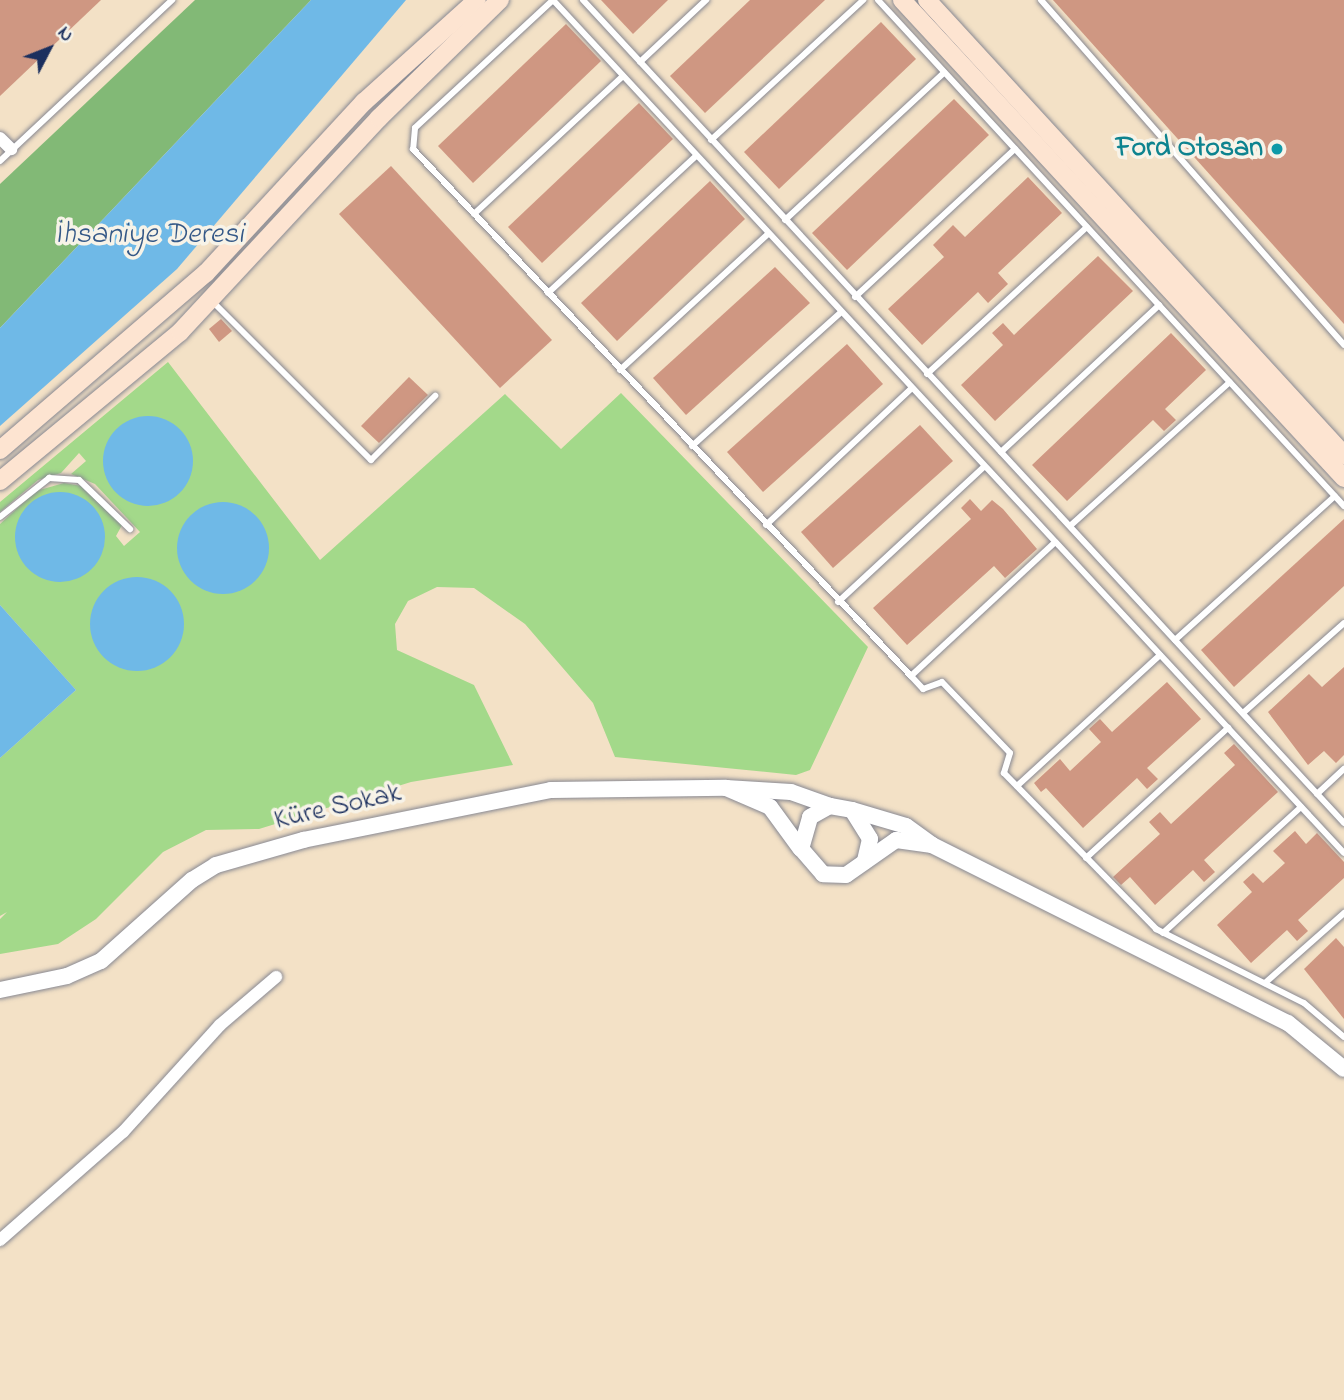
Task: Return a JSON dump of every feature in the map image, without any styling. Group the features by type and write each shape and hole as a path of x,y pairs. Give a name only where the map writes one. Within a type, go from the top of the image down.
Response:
{"main road":[{"path":"0,450 206,273 364,102 477,0"},
{"path":"0,481 212,301 379,118 500,0"},
{"path":"902,0 1344,478"},
{"path":"927,0 1344,455"}],"street":[{"path":"0,138 11,149"},
{"path":"726,788 770,807 786,820 801,849 823,874 846,875 896,841 933,845"},
{"name":"Küre Sokak","path":"0,990 67,976 100,961 192,880 216,865 303,840 551,790 726,788 791,792 830,806"},
{"path":"801,849 803,826 830,806 906,826 933,845 1287,1023 1344,1069"},
{"path":"852,810 870,839 864,861"},
{"path":"0,1240 123,1132 220,1025 276,977"}],"lane":[{"path":"0,161 172,0"},
{"path":"1344,853 840,313 553,0 415,128 413,149 923,689 942,682 1010,754 1004,773 1086,859 1163,933 1325,1016 1344,1037"},
{"path":"583,0 1344,823"},
{"path":"639,62 706,0"},
{"path":"712,140 863,0"},
{"path":"878,0 1344,506"},
{"path":"1041,0 1344,345"},
{"path":"785,220 944,72"},
{"path":"474,214 623,76"},
{"path":"855,297 1015,149"},
{"path":"548,293 696,156"},
{"path":"927,374 1087,227"},
{"path":"620,370 768,234"},
{"path":"212,301 371,460 435,396"},
{"path":"1001,453 1159,305"},
{"path":"692,446 840,313"},
{"path":"1070,526 1230,382"},
{"path":"766,525 911,389"},
{"path":"838,602 984,467"},
{"path":"0,517 49,478 79,480 130,529"},
{"path":"1175,640 1335,496"},
{"path":"911,676 1054,543"},
{"path":"1243,713 1344,623"},
{"path":"1017,786 1160,655"},
{"path":"1086,859 1228,728"},
{"path":"1317,794 1344,769"},
{"path":"1163,933 1301,807"},
{"path":"1265,983 1344,913"}],"green space":[{"path":"195,0 311,0 0,328 0,184"},
{"path":"168,362 320,560 505,394 561,449 621,393 868,647 810,770 796,775 615,757 593,703 525,624 474,588 437,587 408,601 395,624 397,650 474,685 513,765 411,782 259,829 206,830 163,852 96,919 58,944 0,954 0,919 7,912 0,916 0,758 76,690 0,605 0,524 36,491 64,483 82,486 122,525 116,536 124,546 140,532 95,484 71,474 86,461 79,453 61,473 38,480 0,512 0,502"}],"water":[{"name":"İhsaniye Deresi","path":"311,0 406,0 177,269 0,426 0,328"},
{"path":"148,416 165,419 180,429 190,444 193,461 190,478 180,493 165,503 148,506 131,503 116,493 106,478 103,461 106,444 116,429 131,419"},
{"path":"51,492 69,492 85,499 98,512 105,528 105,546 98,562 85,575 69,582 51,582 35,575 22,562 15,546 15,528 22,512 35,499"},
{"path":"223,502 249,510 261,522 269,548 261,574 249,586 223,594 197,586 185,574 177,548 185,522 197,510"},
{"path":"137,577 155,580 170,591 181,606 184,624 181,642 170,657 155,668 137,671 119,668 104,657 93,642 90,624 93,606 104,591 119,580"},
{"path":"0,605 76,690 0,758"}],"building":[{"path":"0,0 101,0 0,96"},
{"path":"601,0 668,0 633,34"},
{"path":"750,0 825,0 705,113 670,76"},
{"name":"Ford Otosan","path":"1053,0 1344,0 1344,324"},
{"path":"881,22 916,59 779,189 744,152"},
{"path":"566,24 601,61 473,183 438,146"},
{"path":"954,99 989,135 847,270 812,233"},
{"path":"639,103 673,139 542,263 508,227"},
{"path":"391,166 552,340 500,388 339,214"},
{"path":"1028,177 1062,213 998,273 1008,284 988,303 978,292 922,345 888,309 944,257 933,245 953,225 965,237"},
{"path":"710,181 745,219 617,341 581,303"},
{"path":"1098,256 1133,291 995,421 961,385 1003,345 992,333 1003,323 1014,335"},
{"path":"775,267 810,303 686,415 653,378"},
{"path":"221,319 232,331 219,342 209,329"},
{"path":"1171,333 1206,370 1165,409 1176,420 1164,431 1153,420 1067,501 1032,465"},
{"path":"847,344 883,384 763,492 727,452"},
{"path":"409,377 428,395 379,443 361,426"},
{"path":"920,425 953,461 833,568 801,532"},
{"path":"970,499 981,511 992,500 1037,549 1005,578 994,566 907,645 873,608 971,519 961,508"},
{"path":"1344,519 1344,586 1234,687 1201,650"},
{"path":"1344,667 1344,755 1336,763 1324,751 1308,765 1268,712 1309,674 1322,687"},
{"path":"1167,682 1201,719 1147,768 1158,779 1147,789 1137,778 1083,828 1046,788 1041,792 1034,783 1060,759 1070,771 1101,742 1089,729 1100,719 1112,732"},
{"path":"1234,744 1278,792 1204,860 1215,872 1204,882 1193,870 1155,905 1130,877 1121,885 1113,877 1160,834 1149,822 1160,812 1171,824 1235,765 1224,753"},
{"path":"1295,831 1306,844 1317,833 1344,862 1344,878 1298,920 1308,931 1297,941 1287,930 1251,963 1217,925 1252,892 1243,882 1253,873 1263,883 1285,863 1273,851"},
{"path":"1336,938 1344,947 1344,1019 1304,969"}],"place":[{"name":"Ford Otosan","path":"1277,149"}]}
